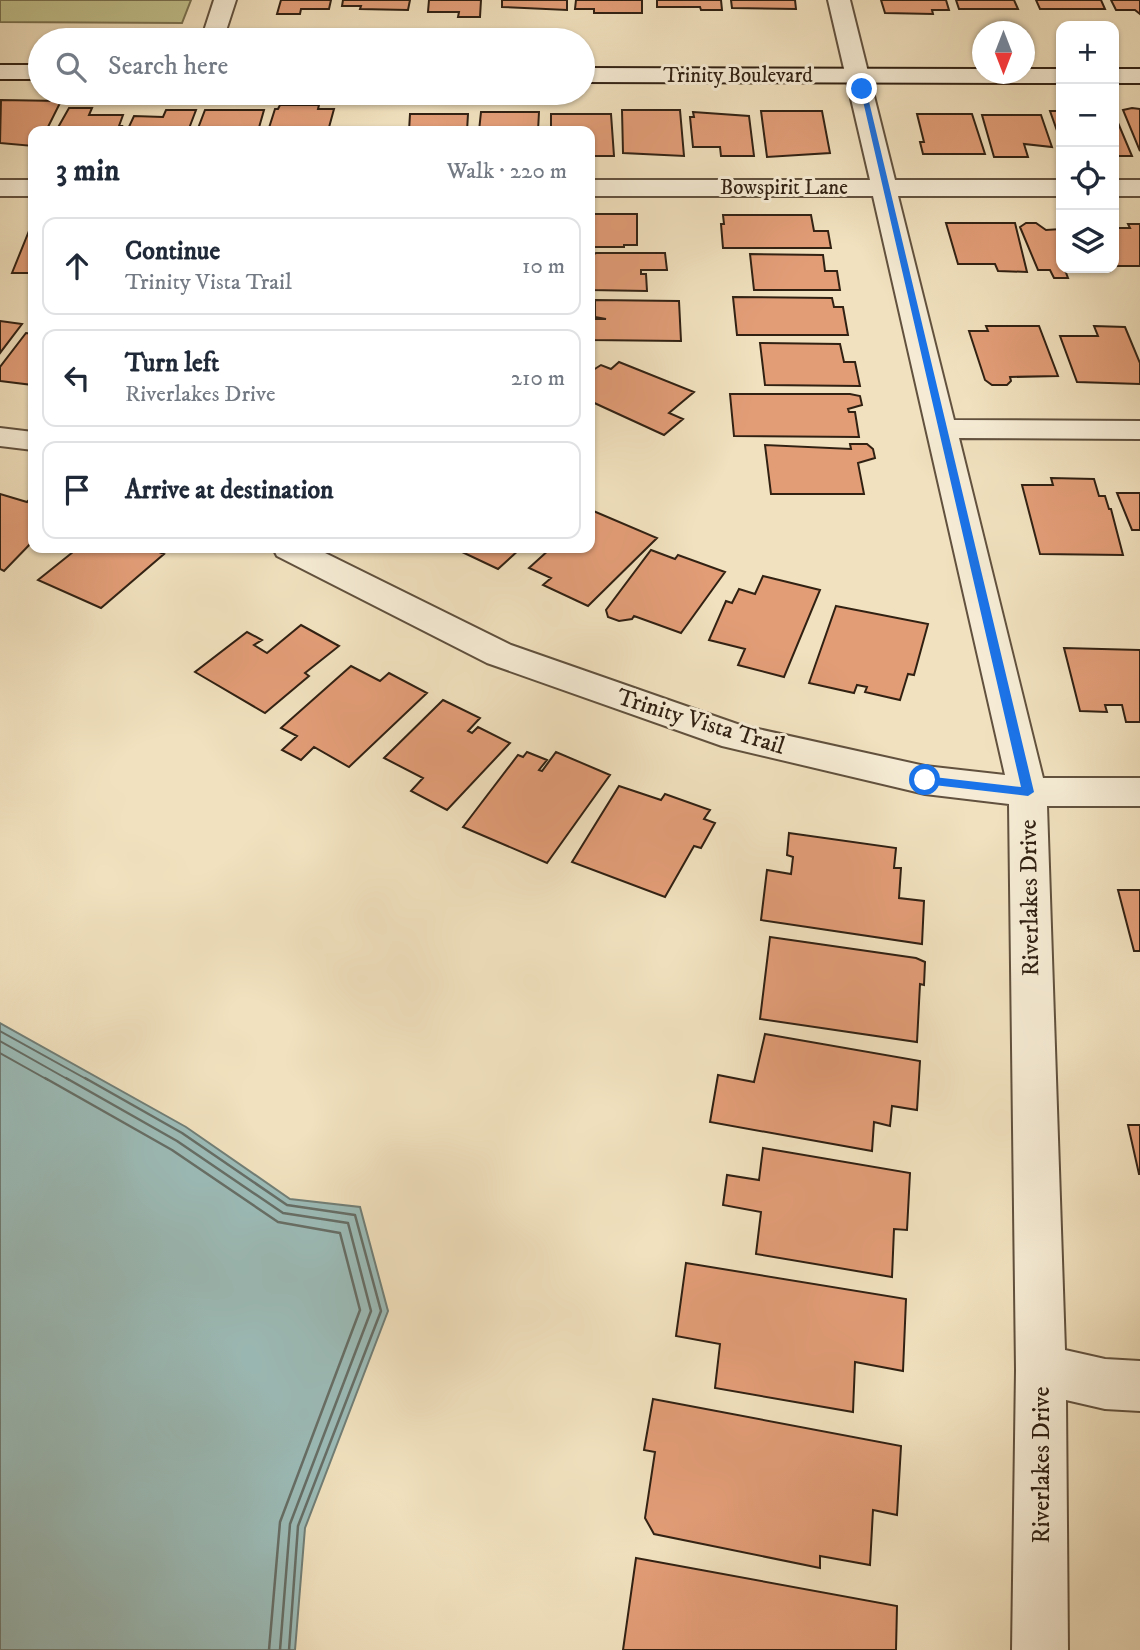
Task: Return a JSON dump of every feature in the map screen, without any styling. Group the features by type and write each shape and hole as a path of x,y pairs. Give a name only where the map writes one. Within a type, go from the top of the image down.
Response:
{"street":[{"path":"216,28 225,0"},
{"name":"Riverlakes Drive","path":"839,0 1028,792 1041,1370 1040,1650"},
{"path":"0,72 28,72"},
{"name":"Trinity Boulevard","path":"595,75 1056,76"},
{"path":"1119,76 1140,76"},
{"path":"0,188 28,188"},
{"name":"Bowspirit Lane","path":"595,188 1056,188"},
{"path":"1119,188 1140,188"},
{"path":"941,429 1140,430"},
{"path":"0,437 28,441"},
{"name":"Trinity Vista Trail","path":"299,553 499,654 736,737 925,780 1028,792 1140,792"},
{"path":"1041,1370 1105,1384 1140,1386"}],"green space":[{"path":"0,0 191,0 182,23 0,22"}],"water":[{"path":"0,1023 186,1127 290,1199 360,1207 388,1311 305,1528 295,1650 0,1650"}],"building":[{"path":"281,0 331,0 329,9 301,9 300,14 277,14"},
{"path":"343,0 410,0 408,10 360,9 361,6 342,6"},
{"path":"429,0 481,0 480,17 458,17 459,12 428,12"},
{"path":"502,0 567,0 567,10 502,7"},
{"path":"576,0 642,0 642,13 594,13 594,9 575,9"},
{"path":"657,0 721,0 722,10 657,7"},
{"path":"731,0 795,0 796,9 732,8"},
{"path":"881,0 946,0 949,10 932,10 933,14 885,13"},
{"path":"956,0 1014,0 1018,9 959,9"},
{"path":"1036,0 1101,0 1105,9 1040,9"},
{"path":"1111,0 1140,0 1140,14 1135,10 1116,10"},
{"path":"1,100 28,100 28,105 59,105 48,126 28,126 28,146 0,143"},
{"path":"280,105 319,105 318,109 334,109 329,126 270,126 275,109"},
{"path":"69,108 92,108 89,115 123,115 119,126 59,126"},
{"path":"1140,109 1140,151 1123,110"},
{"path":"166,110 196,110 190,126 129,126 134,116 163,117"},
{"path":"205,110 264,110 259,126 199,126"},
{"path":"622,110 680,110 684,156 623,153"},
{"path":"761,111 822,111 830,153 767,157"},
{"path":"1050,111 1056,111 1056,128"},
{"path":"481,112 539,112 538,126 480,126"},
{"path":"693,112 749,116 754,156 721,156 720,147 693,147 690,117 694,117"},
{"path":"410,114 468,114 467,126 409,126"},
{"path":"551,114 611,114 614,156 595,156 595,126 551,126"},
{"path":"917,114 972,114 985,154 923,154 920,142 924,142"},
{"path":"982,115 1041,115 1052,147 1024,144 1028,157 994,157"},
{"path":"1119,125 1132,156 1119,156"},
{"path":"595,214 637,214 637,245 595,247"},
{"path":"723,215 811,215 814,231 828,231 831,248 723,248"},
{"path":"946,223 1015,223 1027,272 998,271 995,264 958,264"},
{"path":"1026,223 1036,223 1046,230 1056,229 1056,273 1066,273 1068,278 1054,278 1050,270 1038,270 1020,227"},
{"path":"1128,224 1140,224 1140,266 1119,266 1119,228 1130,228"},
{"path":"28,233 28,273 12,273"},
{"path":"665,253 667,270 641,270 641,274 646,274 647,291 595,290 595,254"},
{"path":"750,254 823,255 825,271 837,271 840,290 754,290"},
{"path":"733,297 832,298 834,307 843,307 848,335 737,335"},
{"path":"595,300 679,301 681,341 595,340 595,319 606,319 595,317"},
{"path":"0,321 22,324 0,353"},
{"path":"986,326 1039,326 1058,376 1010,377 1011,381 1007,385 992,385 985,380 969,331 988,331"},
{"path":"1094,326 1125,327 1140,363 1140,384 1077,382 1060,336 1098,336"},
{"path":"28,333 28,384 0,381 0,367"},
{"path":"760,343 840,344 844,362 855,362 860,386 765,385"},
{"path":"619,362 694,392 669,413 683,419 664,435 595,403 595,369 601,365 611,369"},
{"path":"730,394 860,396 862,405 848,409 849,412 855,412 859,437 734,436"},
{"path":"850,444 867,444 873,449 875,458 858,463 864,494 771,494 765,445 851,449"},
{"path":"1051,478 1094,479 1099,496 1105,496 1111,509 1123,555 1040,554 1022,485 1053,485"},
{"path":"1117,493 1140,493 1140,530 1132,530"},
{"path":"0,494 28,501 28,546 4,571 0,569"},
{"path":"595,512 657,538 588,606 543,585 551,578 529,568 546,553 595,553"},
{"path":"651,550 675,559 678,555 725,572 681,633 634,616 632,619 619,621 608,617 606,610"},
{"path":"72,553 164,554 101,608 38,580"},
{"path":"464,553 516,553 498,569"},
{"path":"763,576 820,590 784,677 738,665 745,649 709,640 726,601 732,603 739,589 755,594"},
{"path":"836,606 928,624 914,675 908,674 900,700 865,692 867,687 857,685 854,693 809,683"},
{"path":"301,625 339,646 305,673 309,676 265,713 195,672 247,632 262,640 254,645 267,653"},
{"path":"1064,648 1140,650 1140,722 1126,722 1122,705 1105,705 1107,712 1080,711"},
{"path":"351,666 380,681 389,673 427,693 349,767 314,747 301,760 282,750 297,736 281,728"},
{"path":"443,700 480,718 468,731 472,733 478,727 510,743 447,810 411,791 423,778 384,758"},
{"path":"527,752 547,760 539,770 542,771 556,752 610,775 547,863 463,827 518,755 523,757"},
{"path":"619,786 661,800 665,794 710,810 704,819 715,823 701,848 694,846 665,897 572,862"},
{"path":"789,833 896,848 894,868 901,868 899,898 924,901 922,944 761,920 767,870 791,874 793,857 787,855"},
{"path":"1118,890 1140,890 1140,951 1134,951"},
{"path":"770,937 916,958 925,962 924,985 920,984 917,1042 760,1019"},
{"path":"765,1034 920,1061 917,1110 892,1106 890,1126 874,1122 872,1151 710,1122 718,1075 754,1082"},
{"path":"1128,1125 1140,1125 1140,1174 1139,1174"},
{"path":"763,1148 910,1173 907,1230 894,1229 892,1277 756,1254 761,1212 723,1205 727,1175 759,1180"},
{"path":"686,1263 906,1299 903,1371 855,1362 853,1412 715,1388 720,1344 676,1336"},
{"path":"653,1399 901,1446 897,1515 873,1510 870,1565 820,1556 820,1568 654,1534 645,1518 655,1452 644,1450"},
{"path":"636,1558 897,1606 896,1650 623,1650"}],"route":[{"path":"862,89 1028,792 925,780"}]}
